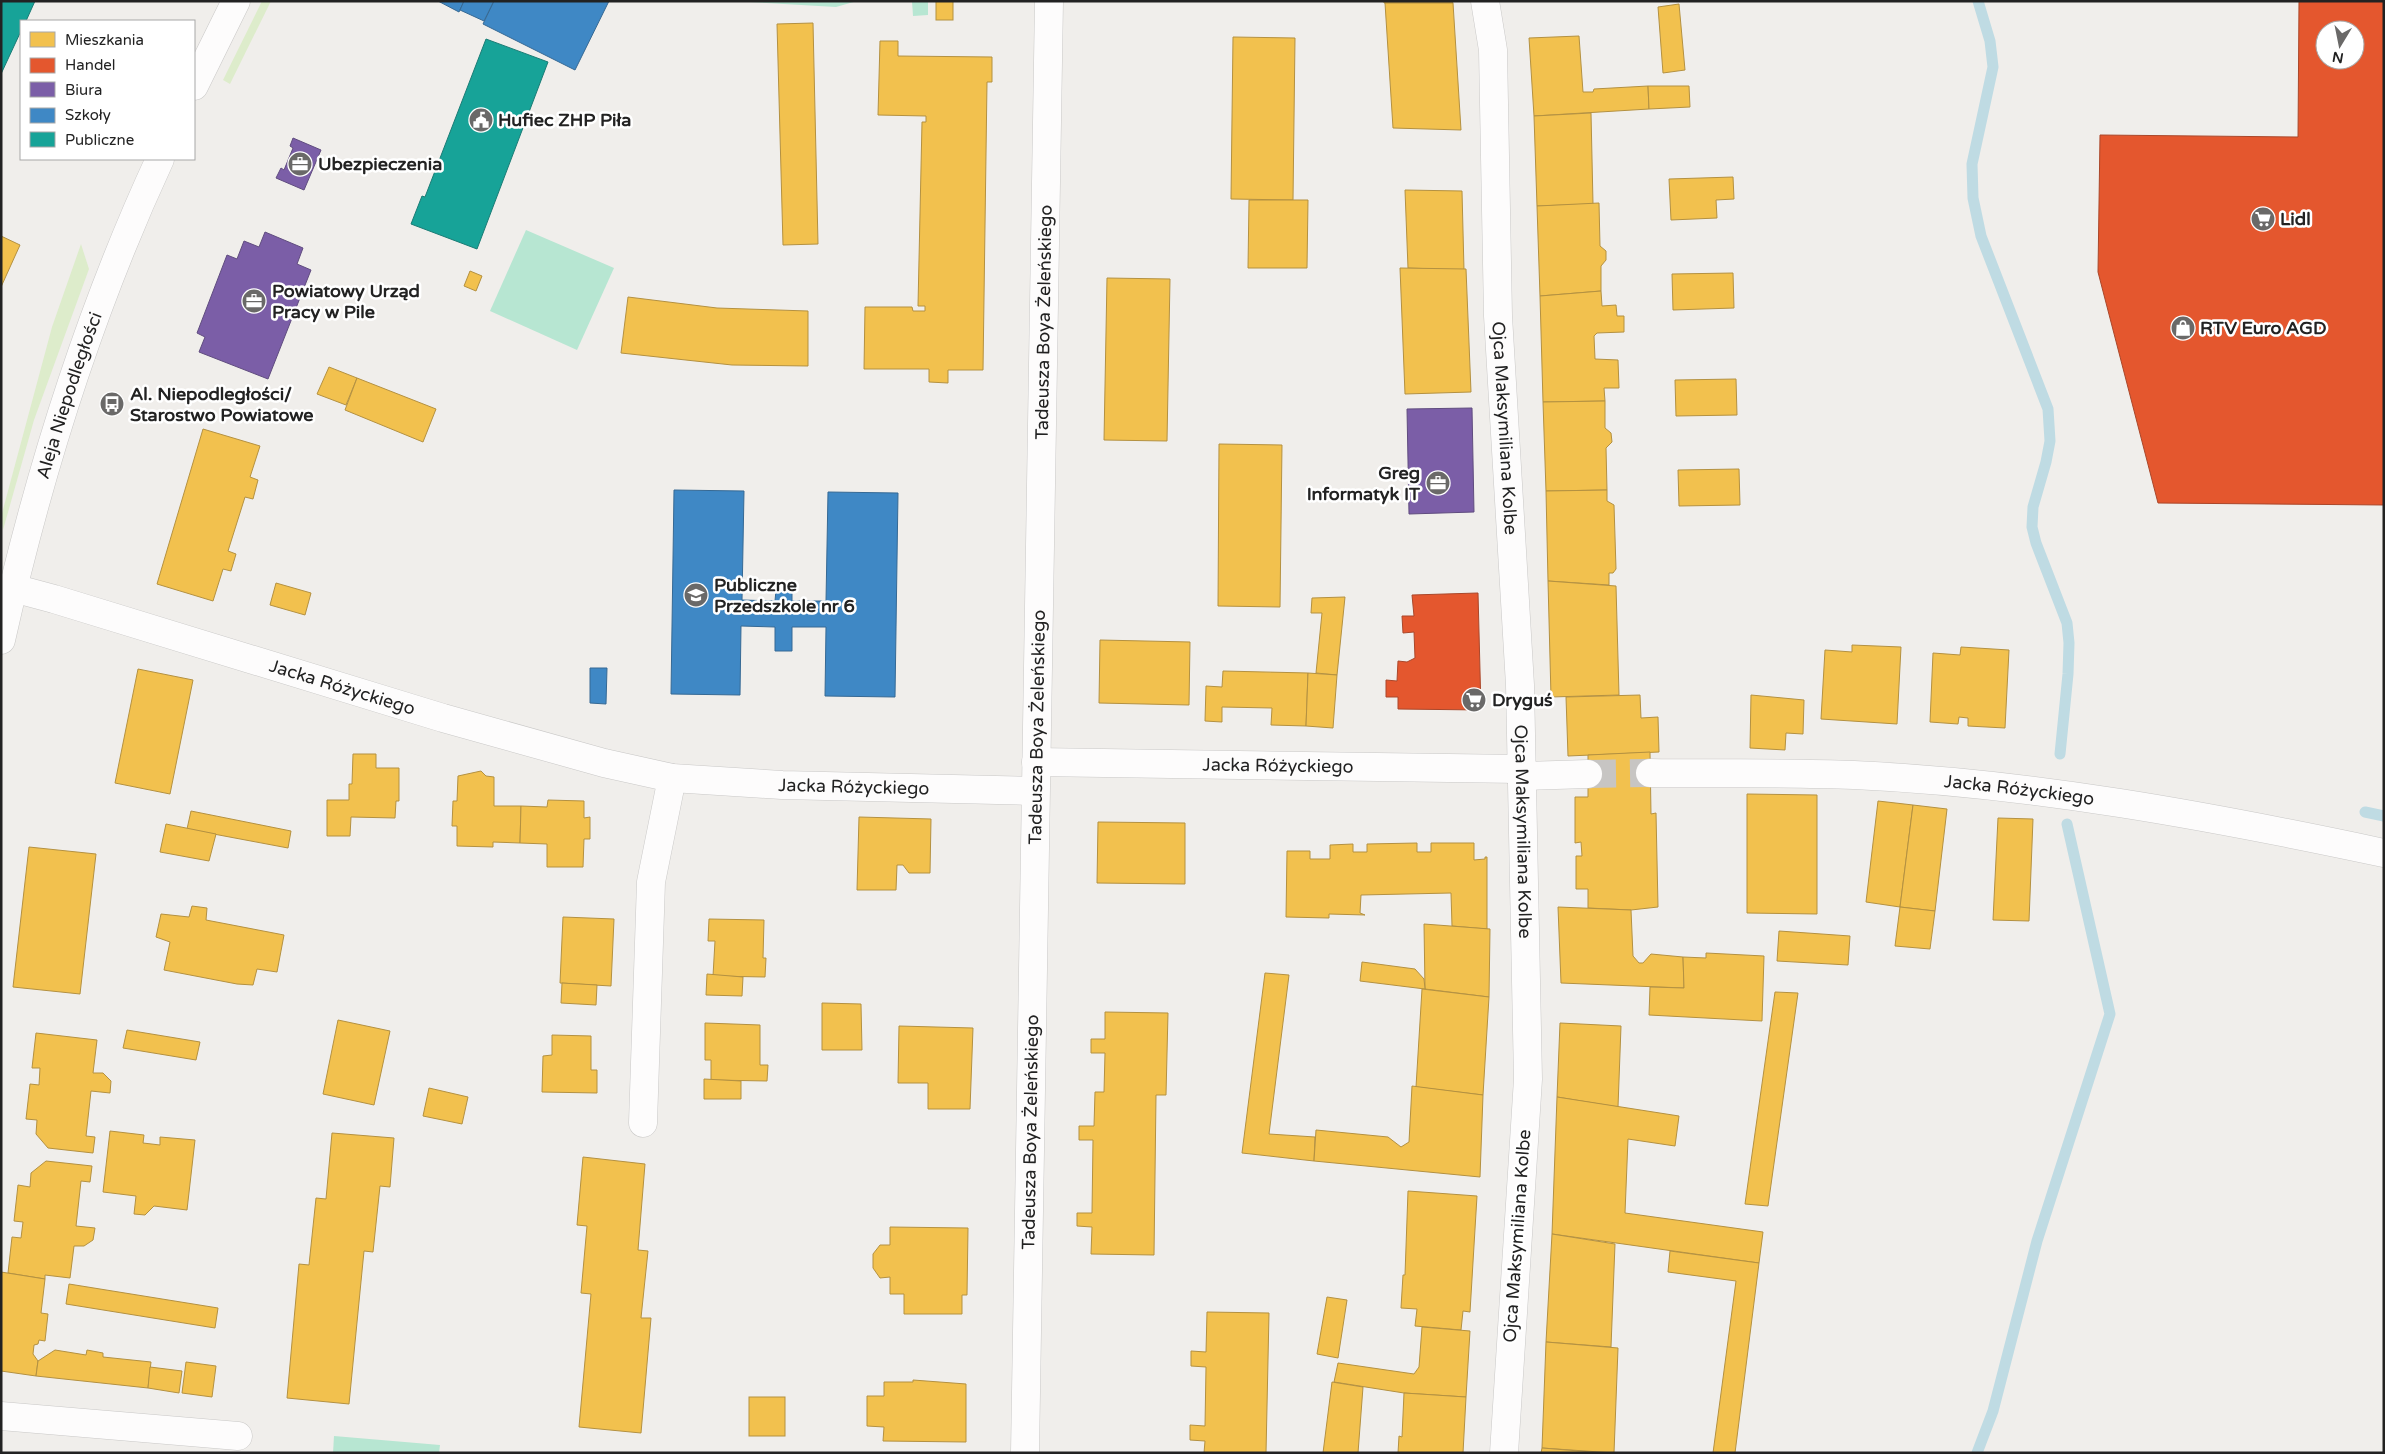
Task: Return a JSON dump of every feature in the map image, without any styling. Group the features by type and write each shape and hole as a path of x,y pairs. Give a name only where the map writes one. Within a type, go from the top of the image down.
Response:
{"street":[{"path":"195,84 236,1"},
{"name":"Tadeusza Boya Żeleńskiego","path":"1025,1453 1049,1"},
{"name":"Ojca Maksymiliana Kolbe","path":"1484,1 1493,50 1498,316 1520,685 1520,772 1528,1079 1504,1453"},
{"name":"Aleja Niepodległości","path":"1,640 46,460 104,293 137,208 160,160"},
{"name":"Jacka Różyckiego","path":"13,588 443,718 604,763 672,778 782,785 1035,791"},
{"name":"Jacka Różyckiego","path":"1036,762 1588,774"},
{"name":"Jacka Różyckiego","path":"1650,773 1854,775 1962,784 2086,798 2384,853"},
{"path":"643,1122 651,882 672,778"},
{"path":"1,1416 238,1436"}],"green space":[{"path":"262,1 271,1 230,84 223,80"},
{"path":"732,1 857,1 836,7"},
{"path":"912,1 928,1 928,15 913,16"},
{"path":"526,230 614,268 577,350 490,311"},
{"path":"81,244 89,269 34,420 3,530 1,517 52,327"},
{"path":"334,1436 440,1445 439,1453 333,1453"}],"building: Mieszkania":[{"path":"936,1 953,1 953,20 936,20"},
{"path":"1384,1 1452,1 1453,3 1384,3"},
{"path":"1385,3 1453,3 1461,130 1393,128"},
{"path":"1679,4 1685,70 1663,73 1658,7"},
{"path":"813,23 818,244 783,245 777,24"},
{"path":"1579,36 1583,92 1593,92 1594,89 1648,86 1649,109 1534,116 1529,38"},
{"path":"1233,37 1295,38 1293,200 1231,199"},
{"path":"880,41 898,41 898,56 992,57 992,82 987,82 983,370 948,370 948,383 929,382 929,369 864,369 865,307 912,307 913,311 925,311 925,306 918,306 922,122 926,122 926,116 878,115"},
{"path":"1648,86 1689,86 1690,107 1649,109"},
{"path":"1591,113 1593,204 1537,206 1534,116"},
{"path":"1733,177 1734,199 1716,200 1717,218 1671,220 1669,179"},
{"path":"1405,190 1462,191 1464,270 1408,268"},
{"path":"1249,200 1308,200 1307,268 1248,268"},
{"path":"1599,203 1600,246 1606,251 1606,260 1601,266 1601,291 1540,296 1537,206"},
{"path":"1,236 20,245 1,287"},
{"path":"1400,268 1466,269 1471,392 1405,394"},
{"path":"470,271 482,276 476,291 464,286"},
{"path":"1733,273 1734,308 1673,310 1672,274"},
{"path":"1107,278 1170,279 1167,441 1104,440"},
{"path":"1601,291 1602,306 1616,305 1617,316 1624,316 1624,332 1597,333 1594,336 1595,359 1618,360 1619,388 1604,388 1605,401 1543,402 1540,296"},
{"path":"628,297 717,308 808,311 808,366 732,365 621,353"},
{"path":"329,367 357,378 346,405 317,394"},
{"path":"357,378 436,409 423,442 345,410"},
{"path":"1736,379 1737,415 1676,416 1675,380"},
{"path":"1605,401 1605,428 1611,433 1612,442 1606,448 1607,490 1546,491 1543,402"},
{"path":"203,429 260,446 250,477 258,480 253,499 245,497 228,551 236,554 231,571 223,569 213,601 157,584"},
{"path":"1219,444 1282,445 1280,607 1218,606"},
{"path":"1739,469 1740,505 1679,506 1678,470"},
{"path":"1607,490 1607,501 1614,505 1616,569 1613,573 1609,573 1609,585 1548,581 1546,491"},
{"path":"1548,581 1616,586 1619,695 1551,697"},
{"path":"276,583 311,593 305,615 270,605"},
{"path":"1345,597 1337,675 1316,673 1322,613 1311,613 1312,598"},
{"path":"1100,640 1190,642 1189,705 1099,703"},
{"path":"1852,645 1901,647 1897,724 1821,719 1825,650 1852,652"},
{"path":"1961,647 2009,650 2005,728 1968,726 1968,718 1959,717 1958,724 1930,722 1933,653 1960,655"},
{"path":"138,669 193,680 170,794 115,783"},
{"path":"1223,671 1308,673 1306,726 1271,725 1272,708 1222,707 1222,722 1205,721 1206,686 1222,687"},
{"path":"1308,673 1337,675 1333,728 1306,726"},
{"path":"1640,695 1641,718 1658,717 1659,752 1568,756 1566,697"},
{"path":"1751,695 1804,700 1803,734 1786,733 1785,750 1750,748"},
{"path":"1650,752 1651,814 1656,813 1658,907 1631,910 1588,908 1588,889 1576,889 1576,856 1582,856 1581,842 1575,843 1575,797 1588,797 1588,755"},
{"path":"353,754 376,754 376,768 399,768 399,801 396,801 395,818 351,817 350,836 327,836 327,800 349,800 349,784 352,784"},
{"path":"481,771 486,776 494,777 494,806 521,806 520,843 493,842 493,847 457,846 457,826 452,826 453,801 457,801 458,776"},
{"path":"1747,794 1817,795 1817,914 1747,913"},
{"path":"548,800 584,801 584,818 590,817 590,839 584,839 583,867 547,867 547,844 520,843 521,806 547,807"},
{"path":"1878,801 1913,805 1900,907 1866,902"},
{"path":"1913,805 1947,809 1935,911 1900,907"},
{"path":"191,811 291,831 288,848 187,829"},
{"path":"859,817 931,819 930,873 909,873 903,865 897,865 896,890 857,890"},
{"path":"1998,818 2033,819 2029,921 1993,920"},
{"path":"1098,822 1185,823 1185,884 1097,883"},
{"path":"166,824 216,834 209,861 160,852"},
{"path":"1417,843 1417,852 1431,852 1431,843 1474,843 1474,860 1487,857 1487,929 1452,926 1451,893 1361,895 1360,913 1365,915 1329,914 1329,918 1286,917 1287,851 1310,851 1310,859 1330,859 1330,845 1353,844 1353,852 1367,852 1367,844"},
{"path":"29,847 96,854 80,994 13,987"},
{"path":"192,906 207,908 206,920 284,935 277,972 257,969 253,985 237,984 164,970 170,942 156,937 161,914 189,917"},
{"path":"1558,907 1631,910 1633,956 1639,963 1643,963 1651,954 1683,957 1684,988 1561,983"},
{"path":"1900,907 1935,911 1930,949 1895,946"},
{"path":"563,917 614,919 611,986 560,983"},
{"path":"709,919 764,920 763,958 766,958 765,977 713,976 715,941 708,941"},
{"path":"1424,924 1490,929 1489,997 1425,989"},
{"path":"1779,931 1850,936 1848,965 1777,961"},
{"path":"1706,953 1764,956 1762,1021 1649,1015 1650,987 1684,988 1683,957 1706,958"},
{"path":"1362,962 1415,969 1424,979 1425,989 1360,981"},
{"path":"1265,973 1289,975 1269,1134 1315,1137 1314,1161 1242,1153"},
{"path":"707,974 743,977 742,996 706,995"},
{"path":"562,983 597,985 596,1005 561,1003"},
{"path":"1422,989 1489,997 1483,1095 1416,1087"},
{"path":"1775,992 1798,993 1768,1206 1745,1204"},
{"path":"822,1003 861,1004 862,1050 822,1050"},
{"path":"1105,1012 1168,1013 1166,1095 1156,1095 1154,1255 1091,1254 1092,1227 1077,1226 1077,1213 1092,1213 1093,1140 1079,1140 1079,1126 1094,1126 1095,1092 1104,1092 1105,1053 1091,1053 1091,1039 1105,1039"},
{"path":"338,1020 390,1031 374,1105 323,1094"},
{"path":"705,1023 760,1025 760,1065 768,1065 767,1081 711,1080 711,1060 705,1060"},
{"path":"1560,1023 1621,1026 1618,1107 1557,1097"},
{"path":"899,1026 973,1028 970,1109 928,1109 928,1083 898,1083"},
{"path":"127,1030 200,1042 196,1060 123,1048"},
{"path":"36,1033 97,1040 93,1073 103,1073 111,1081 110,1093 91,1091 86,1136 95,1137 93,1153 48,1148 36,1134 37,1120 26,1119 30,1084 39,1085 40,1068 32,1068"},
{"path":"552,1035 591,1036 591,1070 597,1070 597,1093 542,1092 543,1056 552,1055"},
{"path":"704,1079 741,1081 741,1099 704,1099"},
{"path":"1412,1086 1483,1095 1480,1177 1314,1161 1316,1130 1388,1137 1401,1147 1409,1142"},
{"path":"429,1088 468,1097 462,1124 423,1116"},
{"path":"1557,1097 1679,1116 1675,1146 1628,1139 1625,1213 1763,1232 1759,1263 1552,1234"},
{"path":"110,1131 144,1135 143,1143 160,1145 160,1137 195,1140 187,1210 154,1206 145,1215 134,1214 136,1196 103,1192"},
{"path":"332,1133 394,1138 390,1187 380,1186 373,1252 364,1251 349,1404 287,1398 299,1264 309,1265 316,1198 326,1199"},
{"path":"583,1157 645,1164 638,1250 648,1251 641,1318 651,1318 641,1433 579,1427 591,1294 581,1293 587,1226 577,1225"},
{"path":"46,1161 92,1166 90,1182 81,1181 76,1226 95,1228 93,1240 84,1246 74,1246 70,1278 45,1275 45,1279 8,1273 12,1237 21,1238 23,1222 14,1221 18,1185 30,1187 31,1173"},
{"path":"1408,1191 1477,1196 1470,1312 1463,1311 1461,1330 1415,1326 1417,1309 1401,1308 1403,1275 1405,1275"},
{"path":"890,1227 968,1228 967,1295 962,1295 962,1314 904,1314 904,1294 890,1294 890,1277 880,1278 873,1268 873,1254 880,1245 890,1245"},
{"path":"1552,1234 1615,1244 1611,1347 1546,1342"},
{"path":"1670,1251 1759,1263 1735,1453 1713,1453 1736,1281 1668,1272"},
{"path":"1,1272 45,1279 41,1313 48,1314 45,1341 39,1340 38,1344 34,1345 33,1354 38,1361 36,1376 1,1371"},
{"path":"69,1284 218,1308 215,1328 66,1304"},
{"path":"1327,1297 1347,1300 1338,1358 1317,1354"},
{"path":"1207,1312 1269,1313 1266,1453 1204,1453 1205,1441 1190,1440 1190,1425 1205,1426 1206,1367 1191,1366 1191,1351 1206,1352"},
{"path":"1422,1327 1470,1331 1466,1397 1404,1393 1334,1382 1338,1363 1414,1374 1419,1367"},
{"path":"1546,1342 1618,1348 1614,1453 1542,1448"},
{"path":"55,1350 86,1355 87,1350 103,1353 103,1357 151,1362 148,1388 36,1376 38,1361"},
{"path":"186,1362 216,1366 212,1397 182,1393"},
{"path":"150,1367 182,1371 179,1393 148,1388"},
{"path":"913,1380 966,1384 966,1442 883,1441 884,1427 867,1426 867,1396 884,1396 884,1382 913,1382"},
{"path":"1332,1382 1363,1387 1358,1453 1323,1453"},
{"path":"1404,1393 1466,1397 1463,1453 1398,1453 1399,1436 1402,1437"},
{"path":"749,1397 785,1397 785,1436 749,1436"},
{"path":"1542,1448 1604,1453 1541,1453"}],"building: Handel":[{"path":"2299,1 2384,1 2384,505 2158,503 2098,272 2100,135 2298,137"},
{"path":"1478,593 1481,710 1398,709 1398,697 1386,697 1386,680 1397,681 1398,661 1407,662 1415,658 1414,632 1403,633 1402,616 1414,616 1412,595"}],"building: Biura":[{"path":"293,138 321,150 304,190 276,178 281,168 284,170 293,148 290,146"},
{"name":"Powiatowy Urząd Pracy w Pile","path":"265,232 303,248 297,264 311,270 268,379 199,352 205,337 197,333 227,255 237,259 244,241 259,247"},
{"path":"1472,408 1474,512 1409,514 1407,409"}],"building: Szkoły":[{"path":"438,1 464,1 459,12"},
{"path":"464,1 494,1 484,21 460,10"},
{"path":"494,1 609,1 575,70 483,24"},
{"path":"674,490 744,491 742,600 775,601 776,590 792,589 792,601 826,601 828,492 898,493 895,697 825,696 826,627 792,627 792,651 775,651 775,627 741,626 740,695 671,694"},
{"path":"590,668 607,668 606,704 590,703"}],"building: Publiczne":[{"path":"1,1 35,1 26,20 20,20 20,33 1,74"},
{"path":"486,39 548,62 477,249 411,224 422,196 425,197"}],"waterway":[{"path":"1978,1 1990,41 1993,67 1972,164 1973,198 1981,236 2048,409 2050,441 2033,507 2032,527 2036,543 2067,623 2069,643 2068,674 2060,754"},
{"path":"2365,812 2384,816"},
{"path":"1977,1453 1993,1411 2037,1241 2110,1014 2067,824"}],"tunnel":[{"path":"1588,774 1650,773"}],"place":[{"name":"Hufiec ZHP Piła","path":"481,120"},
{"name":"Ubezpieczenia","path":"300,164"},
{"name":"Lidl","path":"2263,219"},
{"name":"Powiatowy Urząd Pracy w Pile","path":"254,301"},
{"name":"RTV Euro AGD","path":"2183,328"},
{"name":"Al. Niepodległości/ Starostwo Powiatowe","path":"112,404"},
{"name":"Greg Informatyk IT","path":"1438,483"},
{"name":"Publiczne Przedszkole nr 6","path":"696,595"},
{"name":"Dryguś","path":"1474,700"}]}
